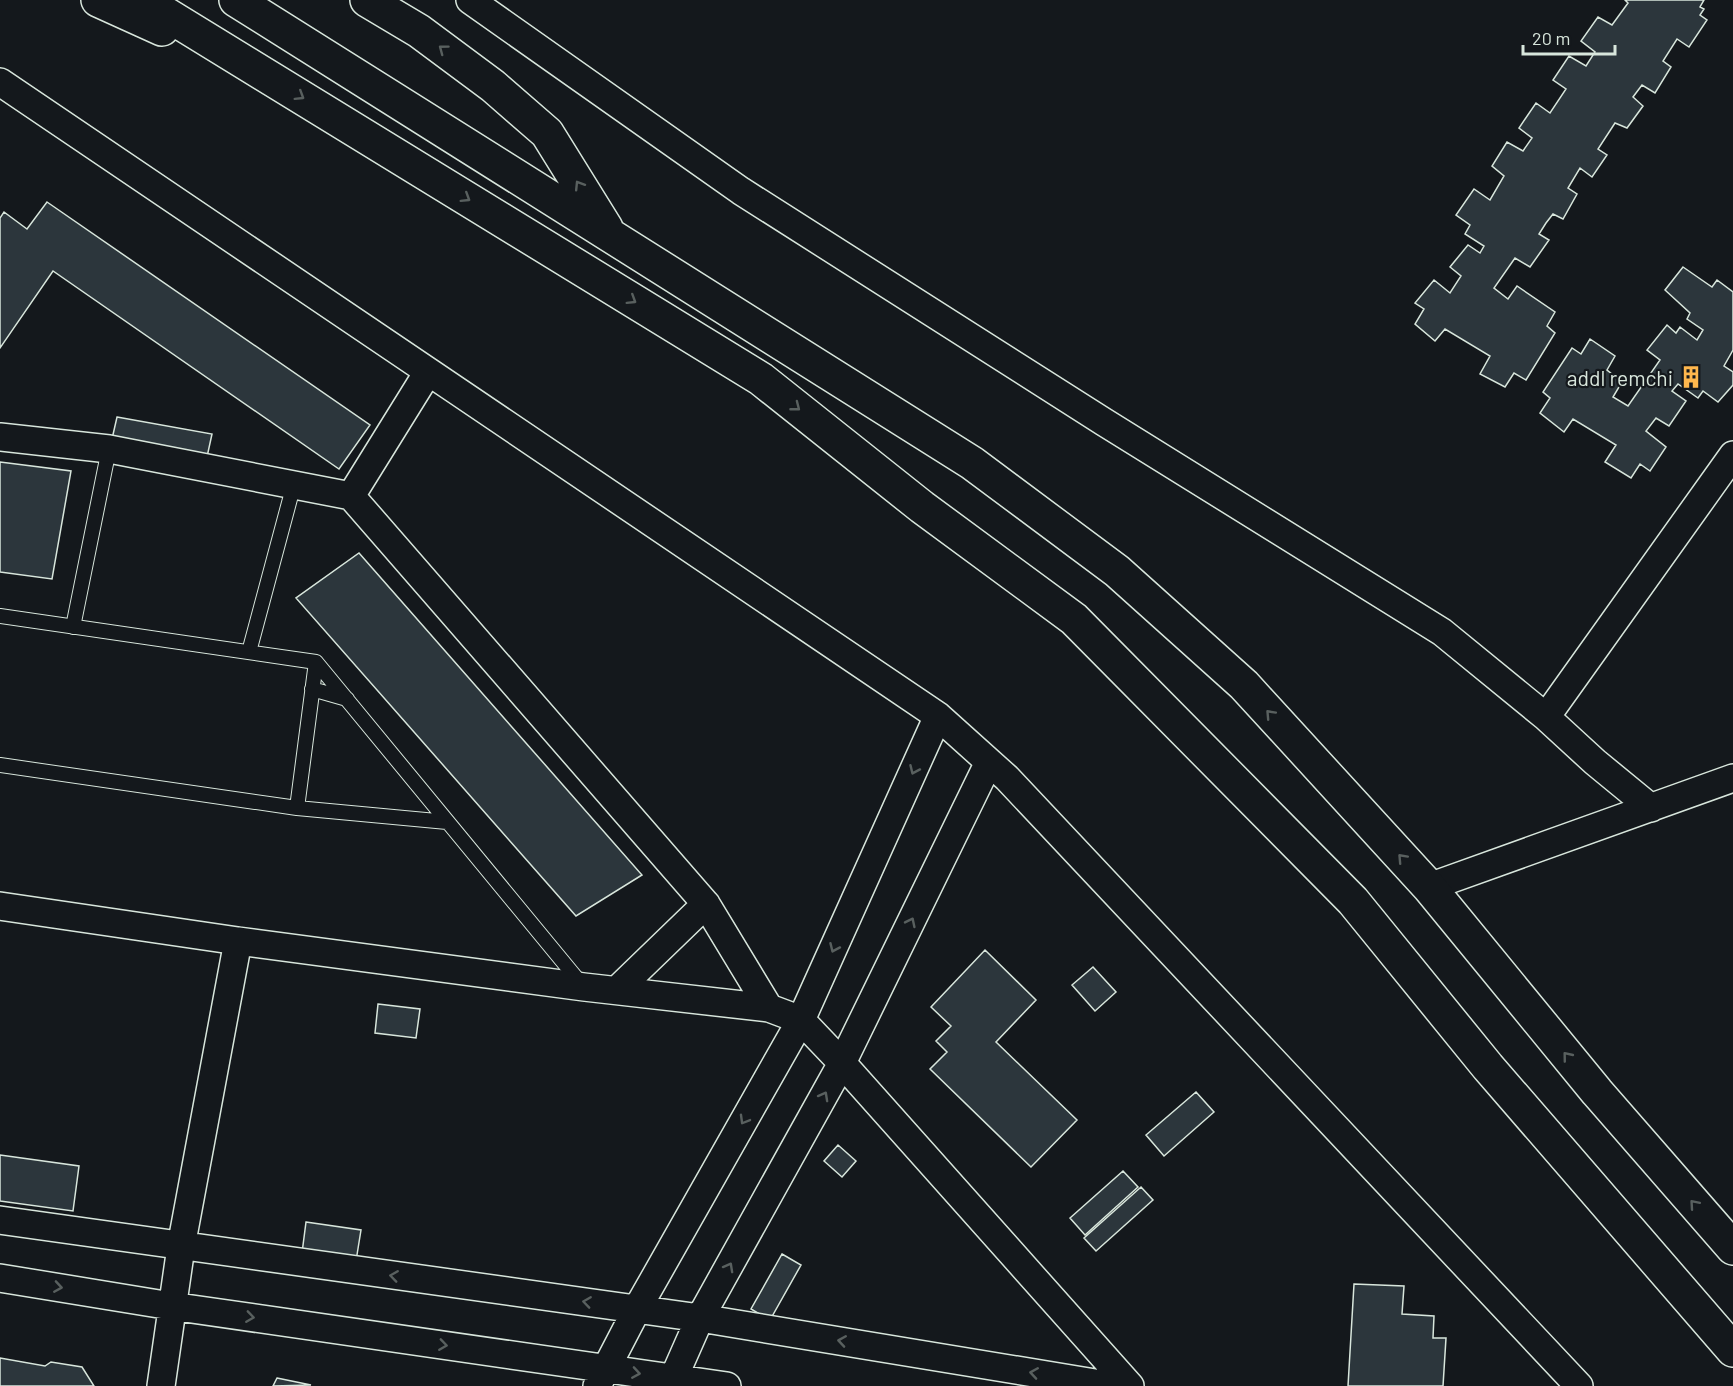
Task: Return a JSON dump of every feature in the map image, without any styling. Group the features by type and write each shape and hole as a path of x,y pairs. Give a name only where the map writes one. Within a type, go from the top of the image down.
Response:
{"highway":[{"path":"98,0 265,74"},
{"path":"143,0 761,379 922,507 1074,619 1353,902 1488,1067 1733,1350"},
{"path":"236,0 972,463 1117,571 1244,685 1429,887 1597,1092 1733,1248"},
{"path":"367,0 419,31 493,86 547,134 610,235"}],"street":[{"path":"470,0 741,191 1104,422 1442,632 1546,717 1595,762 1651,808"},
{"path":"0,82 938,716 1015,787 1579,1386"},
{"path":"351,496 428,372"},
{"path":"0,437 109,449 351,496 706,904 770,1008"},
{"path":"1546,717 1733,455"},
{"path":"601,1377 637,1309 801,1020 938,716"},
{"path":"671,1383 700,1318 842,1063 989,762"},
{"path":"1429,887 1733,778"},
{"path":"617,990 706,904"},
{"path":"0,906 238,941 584,987 770,1008 801,1020 1130,1386"},
{"path":"161,1386 181,1247 238,941"},
{"path":"0,1220 700,1318 1113,1386"},
{"path":"0,1278 601,1377 727,1386"}],"lane":[{"path":"73,627 109,449"},
{"path":"249,652 294,484"},
{"path":"0,616 316,662 584,987"},
{"path":"297,808 316,662"},
{"path":"312,688 347,699"},
{"path":"0,765 297,808 447,822"}],"building":[{"path":"1625,0 1704,0 1700,7 1704,9 1700,15 1707,20 1689,47 1677,39 1663,61 1671,67 1655,93 1642,85 1633,97 1643,106 1627,128 1615,123 1598,149 1607,155 1592,177 1580,168 1568,188 1577,194 1563,219 1553,214 1546,223 1539,234 1549,240 1530,267 1515,258 1494,288 1508,299 1517,286 1555,312 1547,326 1555,333 1526,380 1514,373 1505,387 1480,374 1490,356 1445,329 1435,341 1415,324 1424,309 1415,303 1434,280 1450,293 1461,276 1450,267 1468,245 1480,253 1484,246 1465,234 1470,225 1456,215 1474,189 1490,200 1504,176 1492,166 1507,142 1523,151 1532,138 1519,128 1536,103 1550,113 1566,89 1553,80 1569,56 1586,66 1595,52 1581,41 1598,17 1612,25 1628,3"},
{"path":"47,202 370,425 339,469 53,271 0,348 0,218 4,212 27,229"},
{"name":"addl remchi","path":"1683,267 1712,287 1717,280 1733,292 1733,350 1724,366 1733,372 1733,385 1718,402 1703,391 1698,398 1678,384 1672,391 1686,401 1669,426 1656,418 1646,431 1666,447 1650,471 1640,464 1631,478 1605,462 1616,445 1573,419 1564,432 1540,413 1550,398 1543,392 1572,348 1581,354 1590,339 1615,356 1607,370 1622,382 1613,397 1628,406 1660,360 1647,350 1667,325 1676,333 1680,327 1697,340 1703,330 1687,319 1690,313 1665,290"},
{"path":"117,417 212,434 207,457 112,439"},
{"path":"0,462 71,471 52,579 0,572"},
{"path":"359,553 642,875 576,916 296,598"},
{"path":"985,950 1036,1000 996,1042 1077,1120 1031,1167 930,1069 947,1052 936,1041 951,1026 931,1007"},
{"path":"1093,967 1116,992 1095,1011 1072,985"},
{"path":"378,1004 420,1009 416,1038 375,1033"},
{"path":"1196,1092 1214,1112 1164,1156 1146,1135"},
{"path":"838,1145 856,1161 842,1177 824,1161"},
{"path":"0,1155 79,1166 73,1211 0,1201"},
{"path":"1123,1171 1138,1187 1085,1235 1070,1218"},
{"path":"1141,1187 1153,1200 1096,1251 1084,1238"},
{"path":"306,1222 361,1230 356,1261 302,1253"},
{"path":"782,1254 801,1265 770,1320 751,1309"},
{"path":"1354,1284 1404,1286 1402,1314 1434,1316 1433,1338 1446,1338 1443,1386 1348,1386"},
{"path":"0,1358 45,1366 51,1362 82,1367 94,1386 0,1386"},
{"path":"277,1378 311,1385 273,1386"}],"place":[{"name":"addl remchi","path":"1691,377"}]}
